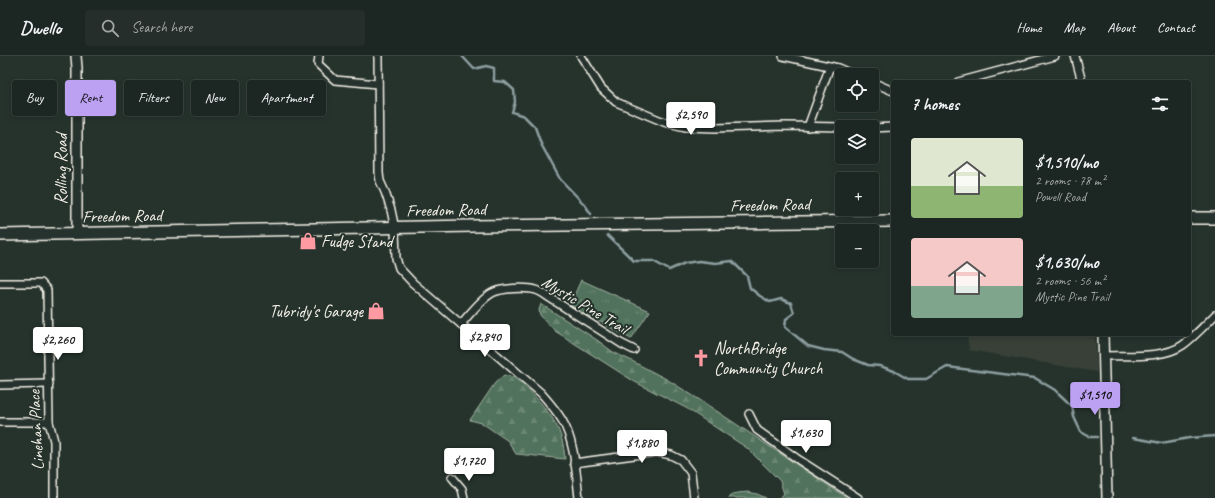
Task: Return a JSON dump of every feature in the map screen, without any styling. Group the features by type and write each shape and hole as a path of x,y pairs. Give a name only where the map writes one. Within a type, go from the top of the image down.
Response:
{"main road":[{"path":"1191,218 1215,218"},
{"name":"Freedom Road","path":"0,235 395,229 480,226 891,221"}],"street":[{"name":"Rolling Road","path":"76,56 77,233"},
{"path":"319,56 318,64 335,80 378,84"},
{"path":"378,56 378,173 391,210 395,229 396,258 399,268 413,283 541,392 552,406 567,430 579,498"},
{"path":"581,56 601,88 616,102 664,122 686,127 715,128 835,127"},
{"path":"783,56 835,68"},
{"path":"965,80 1055,56"},
{"path":"1075,56 1081,80"},
{"path":"808,126 830,66"},
{"path":"879,85 891,90"},
{"path":"879,128 891,127"},
{"name":"Linehan Place","path":"0,283 40,283 47,290 49,422 54,441 54,498"},
{"name":"Mystic Pine Trail","path":"461,324 475,307 493,293 508,289 523,288 535,290 547,296 622,344 634,350"},
{"path":"1104,356 1150,355 1174,350 1183,345 1215,315"},
{"path":"1103,336 1106,498"},
{"path":"0,385 49,384"},
{"path":"749,414 757,430 799,460 858,498"},
{"path":"0,422 49,422"},
{"path":"574,463 657,452 671,455 681,460 691,473 694,498"},
{"path":"452,477 462,489 464,498"}],"shaded area":[{"path":"967,336 1095,336 1097,372 969,350"}],"green space":[{"path":"581,280 650,311 631,339 597,320 569,307"},
{"path":"541,304 613,352 668,380 703,402 847,498 779,498 784,494 780,481 747,448 686,408 635,382 555,331 540,315 539,310"},
{"path":"504,375 513,377 533,394 546,409 559,431 565,459 516,454 508,441 482,423 470,420 495,383"},
{"path":"748,492 766,498 728,498 735,494"}],"waterway":[{"path":"462,56 474,69 486,66 494,68 494,81 505,82 514,90 515,102 512,112 524,116 535,127 541,144 560,179 585,205 591,214"},
{"path":"607,235 634,261 653,261 669,270 685,263 699,261 715,263 732,261 747,276 750,288 760,296 770,302 781,299 791,303 794,313 786,319 785,327 808,346 842,352 853,359 868,365 880,366 894,371 908,379 926,379 947,367 1035,378 1055,390 1072,406 1074,417 1081,432 1090,437 1097,437"},
{"path":"1133,438 1162,443 1189,438 1215,436"}],"place":[{"name":"Fudge Stand","path":"308,241"},
{"name":"Tubridy's Garage","path":"376,311"},
{"name":"NorthBridge Community Church","path":"701,358"}]}
